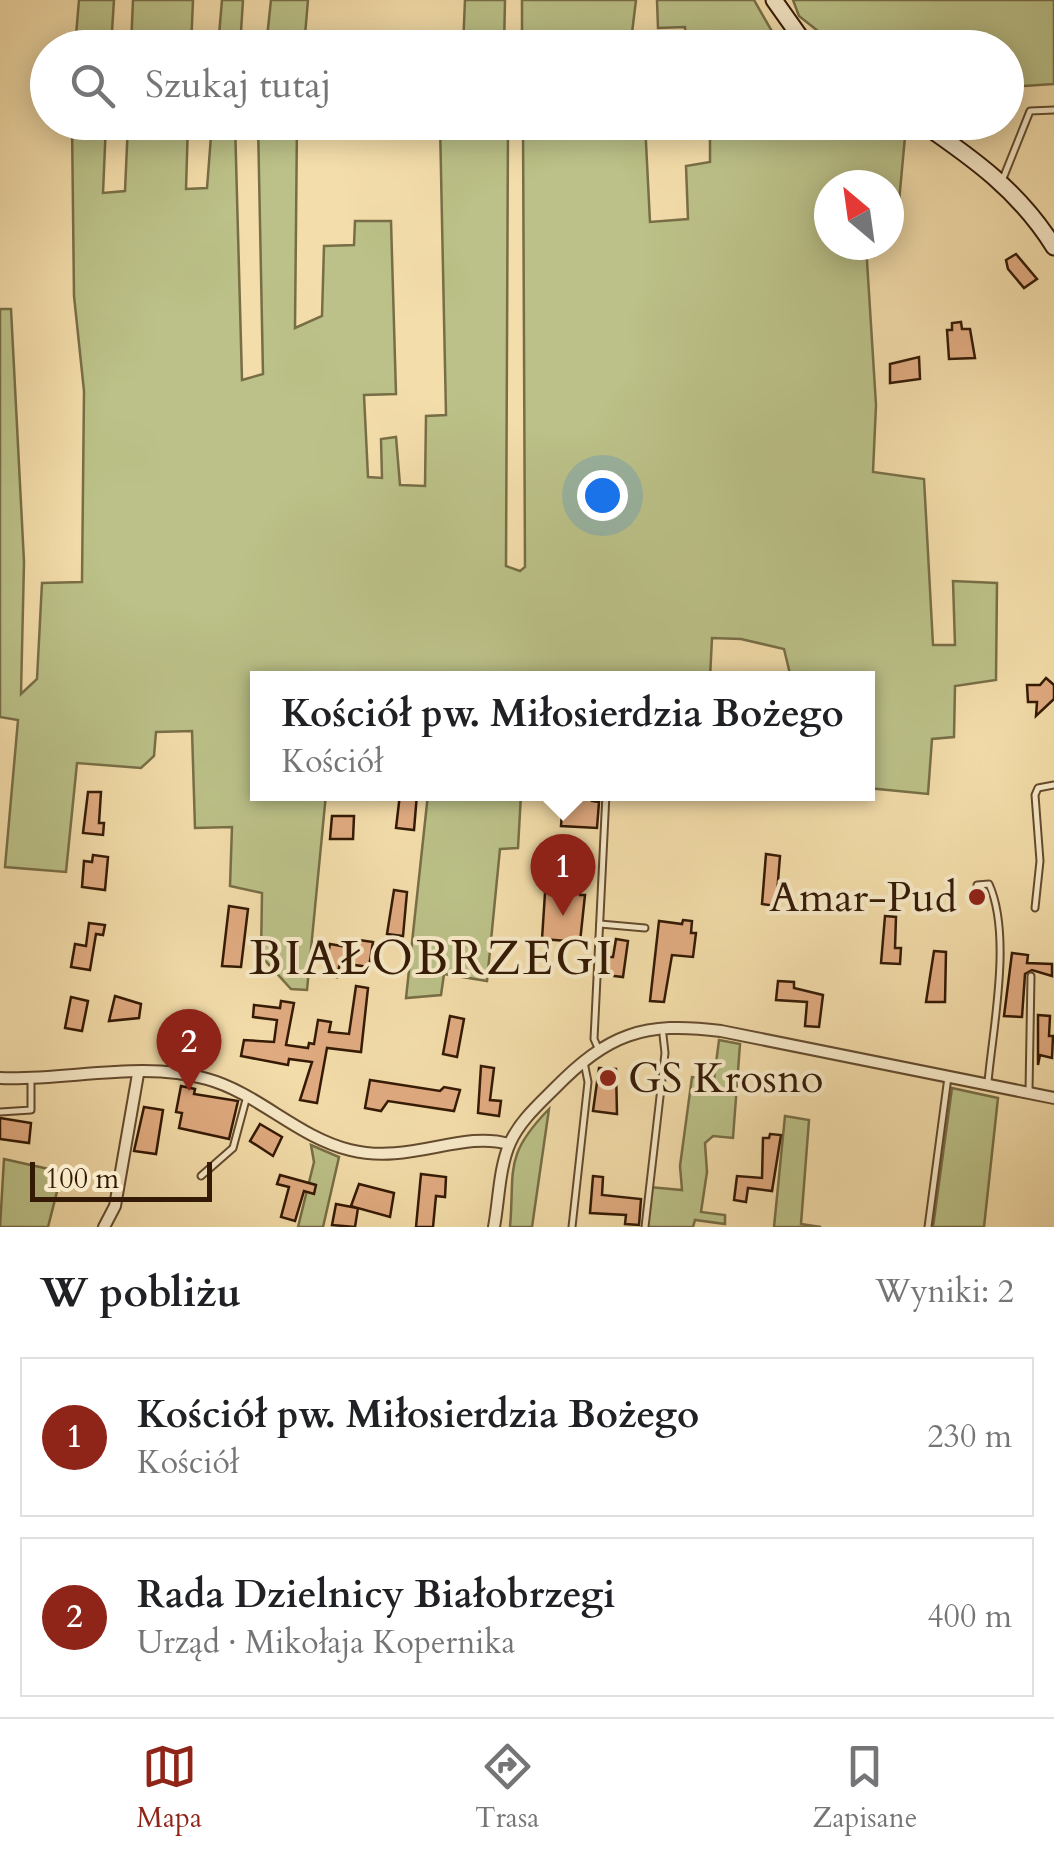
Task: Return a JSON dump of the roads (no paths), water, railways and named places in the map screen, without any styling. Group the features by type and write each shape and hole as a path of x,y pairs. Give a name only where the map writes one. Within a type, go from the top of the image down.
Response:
{"street":[{"path":"774,0 795,30"},
{"path":"945,140 1002,181 1032,213 1054,247"},
{"path":"494,1227 509,1144 530,1114 598,1048 640,1030 692,1027 1054,1098"},
{"path":"0,1078 138,1074 202,1077 247,1096 312,1135 350,1150 406,1156 466,1142 493,1140 509,1144"},
{"path":"104,1227 115,1206 138,1074"}],"lane":[{"path":"1024,119 1030,111 1054,110"},
{"path":"1002,181 1016,140"},
{"path":"1035,908 1040,860 1035,795 1038,788 1054,785"},
{"path":"598,1048 594,1039 606,801"},
{"path":"978,885 989,884 993,892 997,934 988,1085"},
{"path":"600,924 645,928"},
{"path":"1029,1094 1031,976"},
{"path":"645,1227 665,1053 663,1035"},
{"path":"572,1227 588,1082 583,1060"},
{"path":"928,1227 948,1077"},
{"path":"0,1112 31,1110 31,1079"},
{"path":"201,1176 234,1148 247,1096"}],"place":[{"name":"Amar-Pud","path":"977,897"},
{"name":"Kościół pw. Miłosierdzia Bożego","path":"563,916"},
{"name":"GS Krosno","path":"608,1078"},
{"name":"Rada Dzielnicy Białobrzegi","path":"189,1091"}],"district":[{"name":"BIAŁOBRZEGI","path":"432,958"}]}
